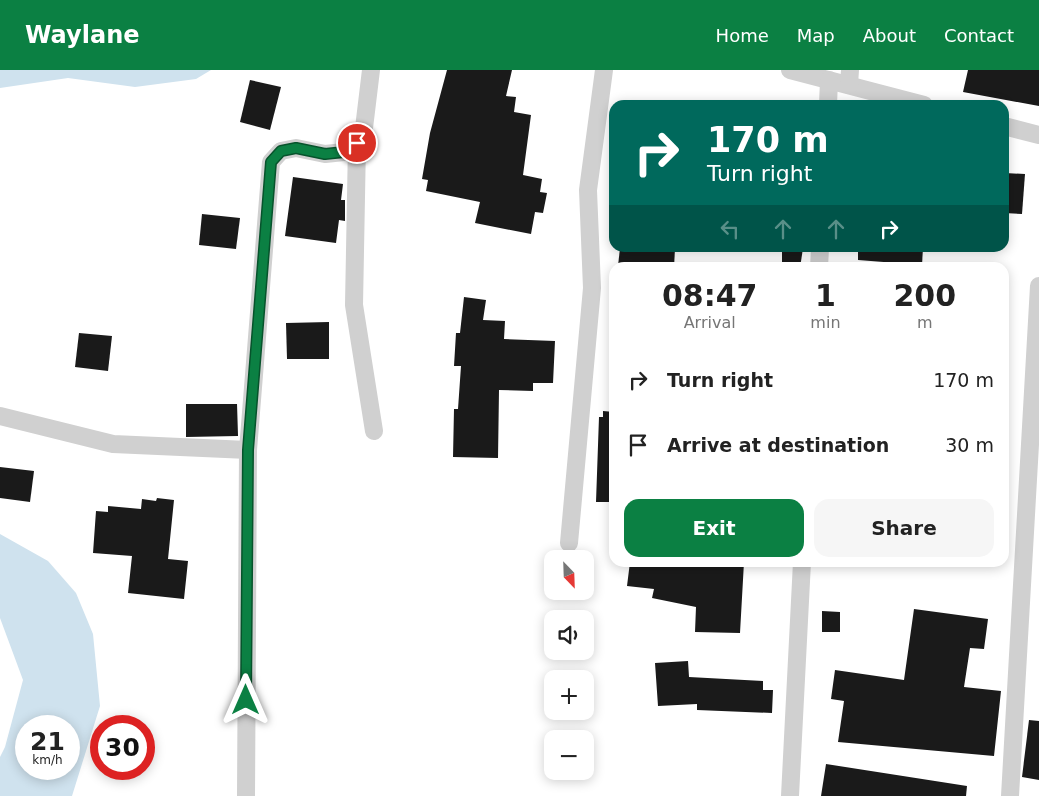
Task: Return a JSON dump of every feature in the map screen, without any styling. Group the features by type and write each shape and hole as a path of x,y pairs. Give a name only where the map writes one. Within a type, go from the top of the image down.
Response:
{"street":[{"path":"371,70 364,128 357,143 354,305 374,431"},
{"path":"569,543 592,288 588,190 604,70"},
{"path":"790,70 829,80 850,78 910,100"},
{"path":"828,100 829,80"},
{"path":"1009,127 1039,135"},
{"path":"246,796 248,450 271,162 281,151 296,148 325,154 344,152 357,143"},
{"path":"1010,796 1039,286"},
{"path":"0,416 113,444 248,450"},
{"path":"790,796 802,567"}],"water":[{"path":"0,70 211,70 196,79 135,87 68,78 0,88"},
{"path":"0,534 48,561 76,593 93,634 100,706 97,715 90,715 90,738 80,770 80,715 15,715 15,780 77,780 72,796 0,796 0,757 5,747 23,680 0,618"}],"building":[{"path":"447,70 512,70 506,96 516,97 514,112 531,115 523,175 542,179 540,192 547,193 543,213 535,212 531,234 475,223 480,202 426,191 428,180 422,179 430,133"},
{"path":"968,70 1039,70 1039,106 963,92"},
{"path":"250,80 281,87 270,130 240,122"},
{"path":"1009,173 1025,174 1022,214 1009,213"},
{"path":"293,177 343,184 341,200 345,200 345,221 339,220 336,243 285,236"},
{"path":"202,214 240,218 236,249 199,245"},
{"path":"620,252 675,252 674,262 618,262"},
{"path":"782,252 802,252 801,262 782,262"},
{"path":"858,252 923,252 922,262 858,260"},
{"path":"464,297 486,300 483,320 505,321 504,339 555,341 553,383 533,383 533,391 499,390 498,458 453,457 454,409 458,409 461,366 454,366 456,333 460,333"},
{"path":"329,322 329,359 287,359 286,323"},
{"path":"79,333 112,336 108,371 75,367"},
{"path":"186,404 237,404 238,436 186,437"},
{"path":"603,411 609,412 609,502 596,502 599,417 603,417"},
{"path":"0,467 34,471 30,502 0,498"},
{"path":"157,498 174,500 168,559 188,561 184,599 128,593 132,556 93,553 96,511 108,512 108,506 141,509 142,499 156,501"},
{"path":"629,567 744,567 740,633 695,632 696,607 652,598 654,589 627,586"},
{"path":"914,609 988,619 984,649 970,648 964,687 1001,691 994,756 838,742 844,701 831,699 835,670 904,680"},
{"path":"822,611 840,612 840,632 822,632"},
{"path":"688,661 689,677 763,681 763,690 773,690 772,713 697,710 697,704 658,706 655,663"},
{"path":"1029,720 1039,721 1039,780 1022,777"},
{"path":"826,764 967,786 966,796 821,796"}],"route":[{"path":"246,700 248,450 271,162 281,151 296,148 325,154 344,152 357,143"}]}
